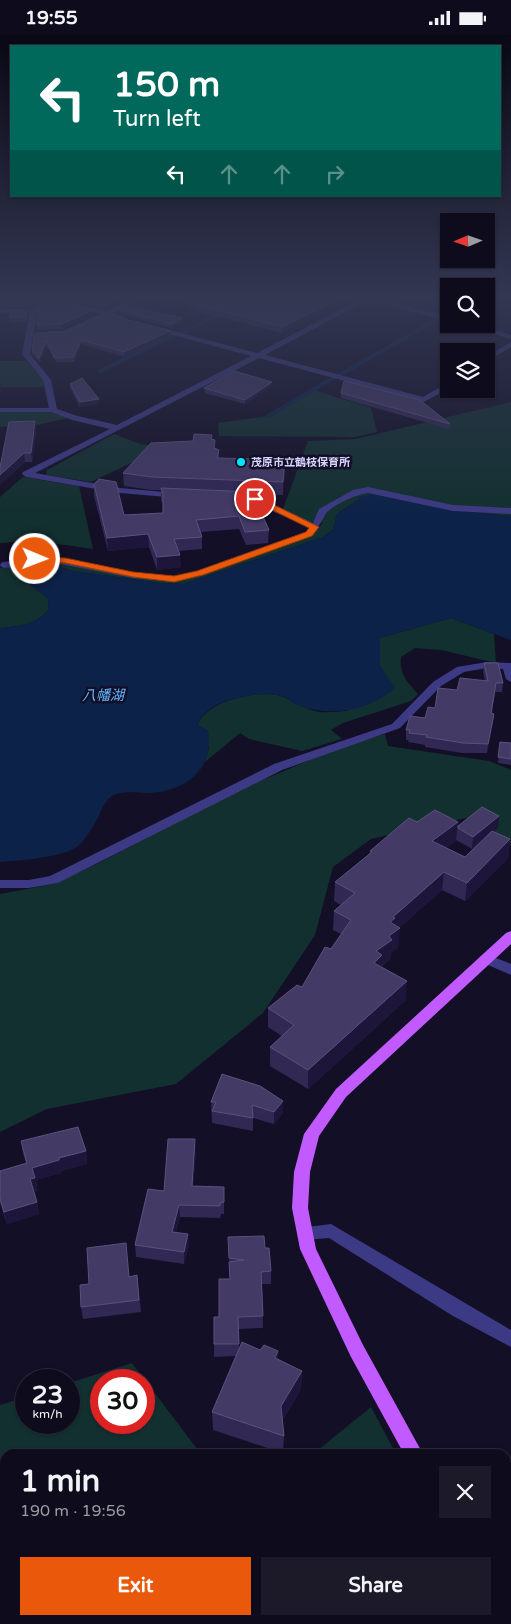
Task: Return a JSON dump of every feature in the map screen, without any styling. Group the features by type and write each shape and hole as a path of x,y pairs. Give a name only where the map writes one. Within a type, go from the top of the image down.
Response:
{"main road":[{"path":"411,1449 358,1351 308,1249 300,1208 302,1181 312,1134 341,1093 511,936"}],"street":[{"path":"40,371 47,380 53,410"},
{"path":"189,496 142,493 26,473 228,371"},
{"path":"320,371 424,399 440,389"},
{"path":"0,410 53,410 75,418 118,427"},
{"path":"4,565 50,559 133,575 174,579 200,573 309,534 322,511 362,490 453,508 511,511"},
{"path":"227,498 255,499 314,527"},
{"path":"0,884 29,884 53,880 278,767 396,726 437,684 461,669 510,666 511,679"},
{"path":"486,959 511,970"},
{"path":"305,1233 331,1231 459,1310 511,1339"}],"green space":[{"path":"0,371 36,371 44,381 44,387 0,387"},
{"path":"313,390 371,408 377,432 354,437 219,436 218,423 268,416"},
{"path":"511,402 511,516 452,510 373,494 359,499 337,514 333,530 323,537 183,584 160,583 73,571 53,565 40,565 26,576 48,599 49,609 33,622 0,628 0,568 49,561 171,581 201,575 310,537 322,524 321,520 310,523 283,509 308,441 356,439"},
{"path":"0,412 55,412 69,418 36,425 0,427"},
{"path":"114,434 140,444 165,447 91,482 46,475 47,470"},
{"path":"23,477 79,486 93,549 46,543 0,543 0,497"},
{"path":"451,618 494,634 496,663 441,650 415,648 401,657 401,668 410,686 418,694 411,701 343,723 331,730 342,739 302,751 249,739 240,733 205,762 209,748 198,725 203,716 211,709 236,698 263,694 284,697 315,711 347,711 380,665 380,638"},
{"path":"385,734 388,746 489,761 511,770 511,844 475,816 371,839 333,867 315,935 263,1013 176,1084 47,1109 0,1132 0,894 54,884 99,863 237,791 345,745"},
{"path":"132,1363 137,1369 113,1369"},
{"path":"90,1376 90,1434 155,1434 155,1393 197,1449 0,1449 0,1405 15,1400 15,1434 80,1434 80,1380"},
{"path":"371,1407 393,1449 319,1449"}],"water":[{"name":"八幡湖","path":"373,494 452,510 511,516 511,640 451,618 380,638 380,665 395,688 385,696 362,707 350,710 324,711 297,705 282,696 272,694 247,696 221,703 202,716 198,725 208,730 209,744 207,756 202,767 186,782 175,788 163,791 150,793 125,792 112,796 106,801 85,839 72,850 41,858 0,862 0,628 33,622 49,609 48,599 25,581 26,576 31,570 40,565 53,565 73,571 160,583 183,584 323,537 333,530 337,514 359,499 358,497"}],"building":[{"path":"234,371 272,382 245,400 204,388"},
{"path":"82,378 99,399 80,402 70,384"},
{"path":"344,381 420,400 450,424 341,393"},
{"path":"35,421 31,453 24,453 0,475 9,422"},
{"path":"194,434 212,435 211,439 215,440 214,448 219,450 217,458 258,459 258,456 282,458 281,461 285,461 283,482 152,477 123,473 151,443 193,441"},
{"path":"99,479 116,482 124,515 163,513 161,488 252,492 269,530 245,532 239,516 196,520 202,537 174,539 180,555 157,557 148,534 107,538 94,484"},
{"path":"484,663 498,663 503,683 496,683 491,713 494,714 488,744 463,743 426,737 427,735 409,733 410,730 406,730 410,716 425,718 428,707 435,708 438,688 457,690 460,678 488,681"},
{"path":"500,742 511,743 511,759 498,757"},
{"path":"482,807 499,816 473,837 458,828 458,826"},
{"path":"435,810 458,822 432,841 465,857 492,831 510,839 467,883 444,872 393,917 395,918 390,922 400,928 389,936 392,940 376,951 382,955 374,963 407,981 308,1070 270,1047 294,1025 268,1008 297,985 302,987 325,947 331,949 351,920 334,911 355,893 335,882 372,852 370,851 409,818 417,822"},
{"path":"222,1074 260,1086 283,1101 274,1112 252,1105 253,1118 212,1111 216,1102 211,1102"},
{"path":"78,1127 86,1151 32,1168 35,1178 30,1179 37,1202 4,1212 0,1198 0,1171 27,1163 21,1141"},
{"path":"168,1139 195,1139 192,1186 224,1187 224,1202 220,1203 220,1206 179,1205 172,1232 188,1234 184,1252 135,1245 148,1189 164,1191"},
{"path":"264,1236 265,1248 269,1248 271,1271 261,1272 263,1316 238,1317 239,1344 214,1344 214,1317 219,1317 219,1279 230,1279 229,1262 244,1260 229,1258 228,1237"},
{"path":"126,1243 129,1277 137,1275 139,1300 81,1307 80,1285 89,1284 87,1248"},
{"path":"242,1342 260,1350 264,1345 278,1351 275,1358 302,1371 281,1406 284,1436 212,1412"}],"waterway":[{"path":"341,374 346,371"},
{"path":"268,416 335,377"}],"place":[{"name":"茂原市立鶴枝保育所","path":"241,462"}],"route":[{"path":"35,559 65,560 133,575 174,579 200,573 309,534 314,527 255,499"}]}
